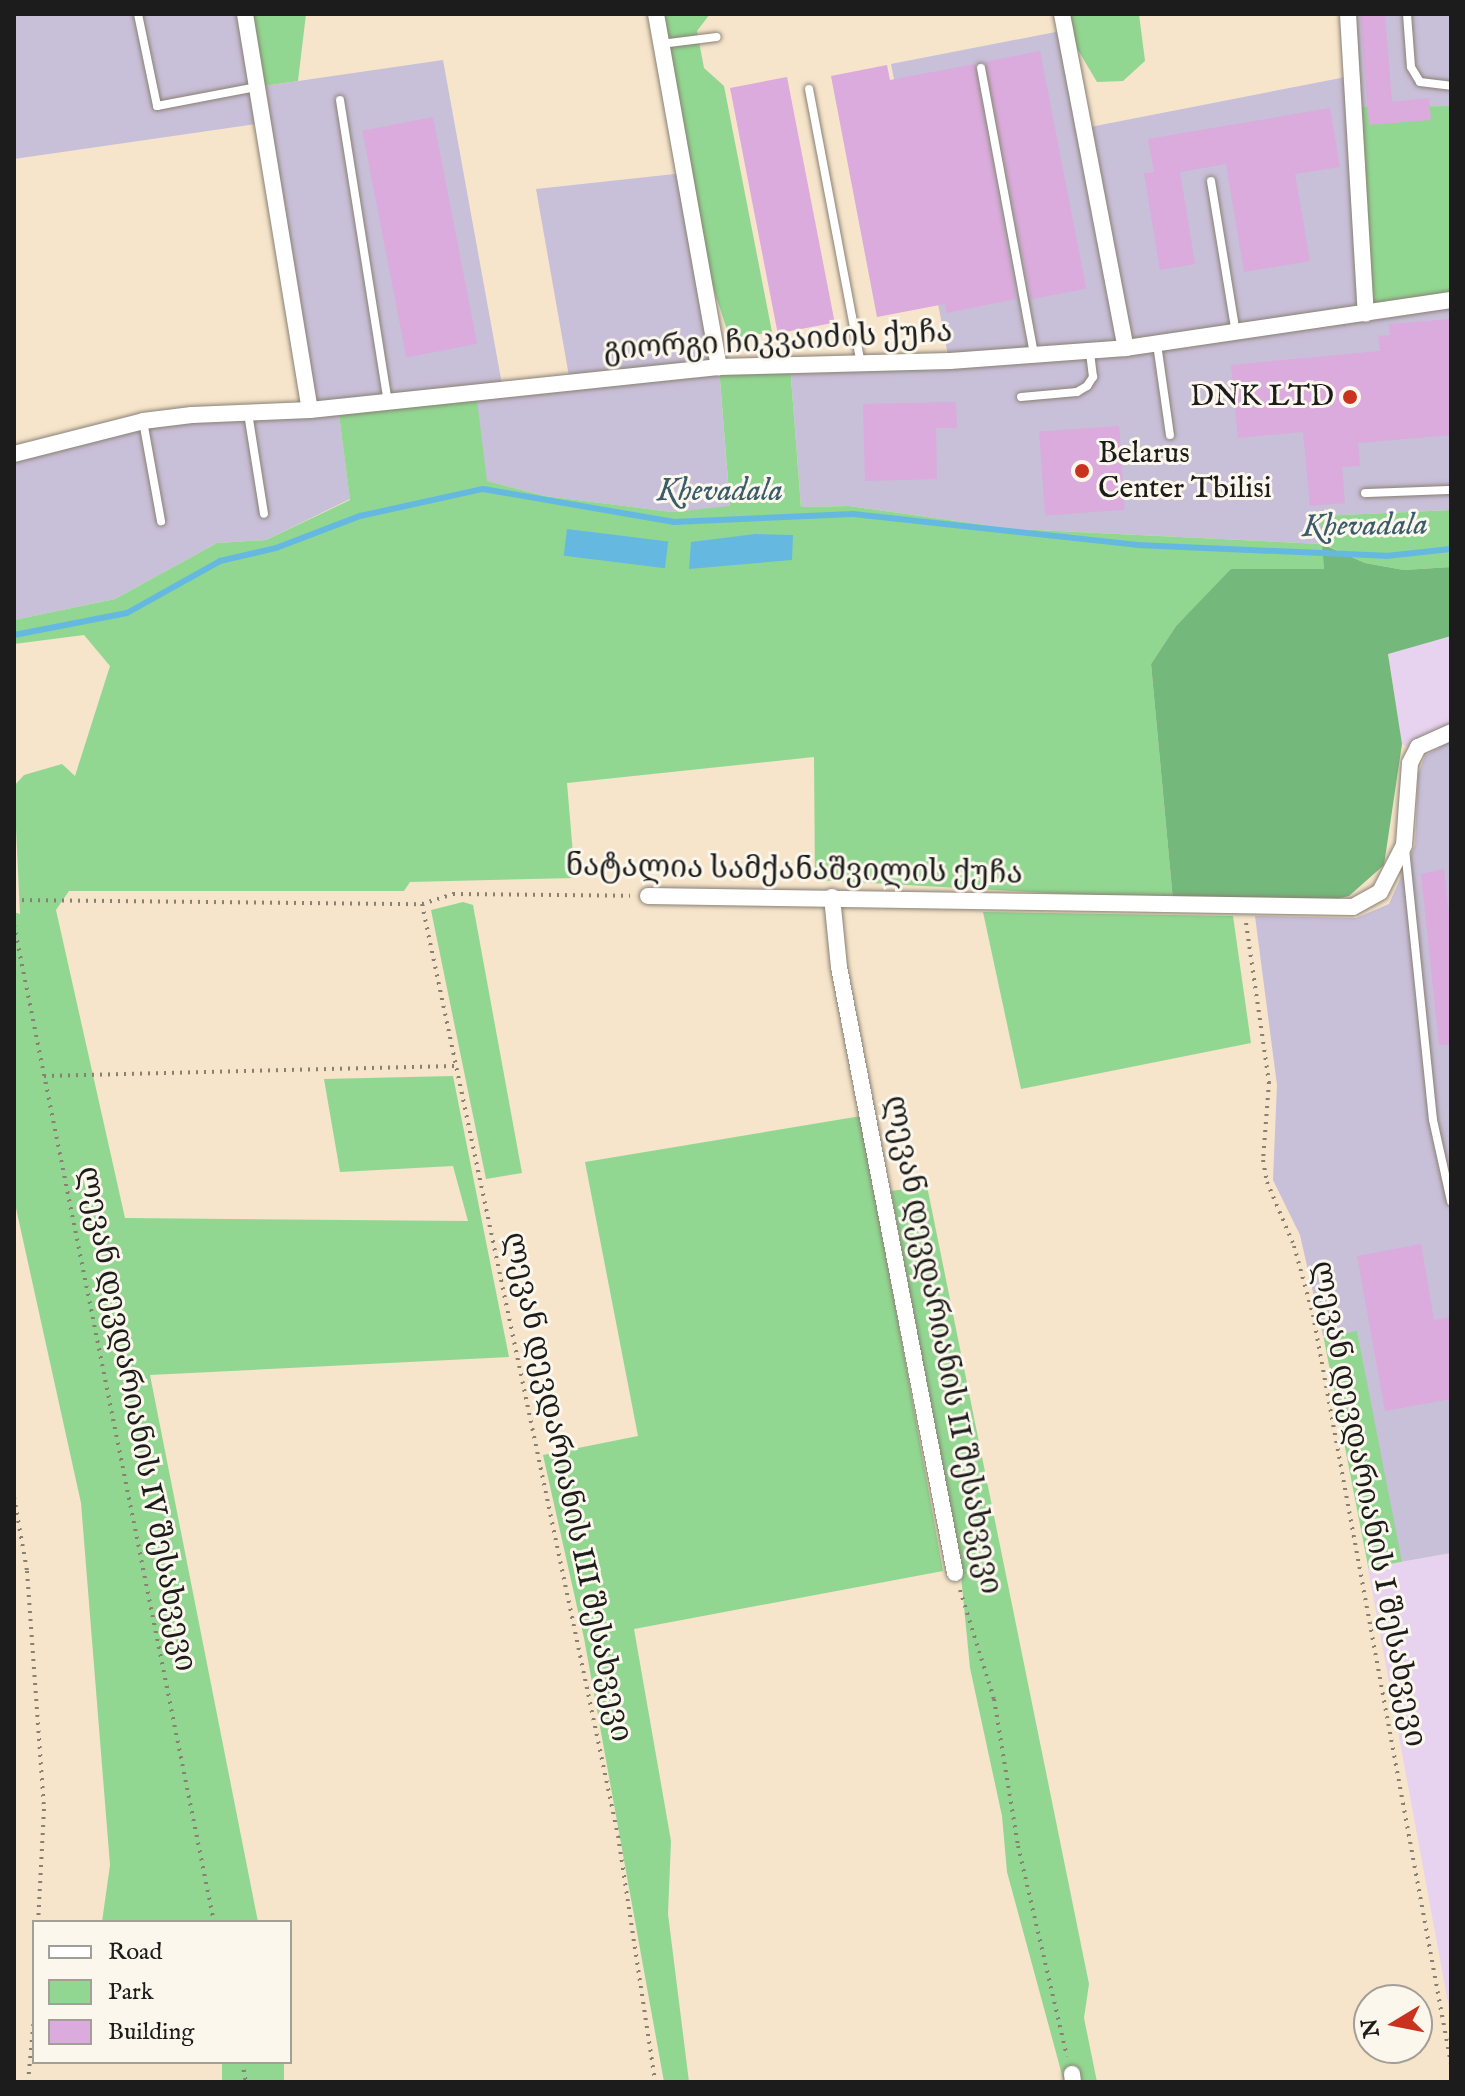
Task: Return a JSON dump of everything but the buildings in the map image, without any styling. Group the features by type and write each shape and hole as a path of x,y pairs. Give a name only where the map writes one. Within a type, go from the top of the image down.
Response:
{"street":[{"path":"245,14 310,410"},
{"path":"656,14 719,367"},
{"path":"1062,14 1126,348"},
{"path":"1348,14 1366,313"},
{"name":"გიორგი ჩიკვაიძის ქუჩა","path":"14,454 143,421 310,410 719,367 1034,356 1126,348 1451,300"},
{"name":"ნატალია სამქანაშვილის ქუჩა","path":"648,896 832,897 1244,909 1353,907 1380,892 1404,845 1410,763 1418,747 1451,732"},
{"name":"ლევან დევდარიანის II შესახვევი","path":"832,897 839,967 955,1573"}],"lane":[{"path":"138,14 157,106 257,87"},
{"path":"1407,14 1411,67 1420,82 1451,86"},
{"path":"661,44 717,37"},
{"path":"981,68 1034,356"},
{"path":"809,89 861,363"},
{"path":"340,100 388,402"},
{"path":"1211,181 1236,333"},
{"path":"1157,344 1170,435"},
{"path":"1021,397 1077,392 1087,386 1093,377 1090,350"},
{"path":"248,413 264,514"},
{"path":"143,421 161,521"},
{"path":"1365,493 1451,490"},
{"path":"1404,845 1433,1120 1451,1201"}],"path":[{"name":"ნატალია სამქანაშვილის ქუჩა","path":"14,900 422,904 453,894 648,896"},
{"name":"ლევან დევდარიანის III შესახვევი","path":"422,904 618,1836 655,2082"},
{"name":"ლევან დევდარიანის I შესახვევი","path":"1244,909 1269,1082 1265,1171 1294,1246 1313,1315 1448,2033 1451,2064"},
{"name":"ლევან დევდარიანის IV შესახვევი","path":"14,925 214,1920"},
{"path":"44,1076 455,1066"},
{"path":"14,1497 27,1571 44,1809 38,1920"},
{"name":"ლევან დევდარიანის II შესახვევი","path":"955,1573 994,1699 1018,1846 1072,2078"},
{"path":"28,2082 32,2039"}],"shaded area":[{"path":"14,14 245,14 257,87 443,60 503,390 570,382 536,189 684,173 719,367 730,507 671,512 545,496 486,481 338,407 350,499 266,540 217,543 115,599 14,620 14,454 143,421 309,410 263,123 14,159"},
{"path":"1348,14 1451,14 1451,106 1354,107 1451,300 1451,510 1321,516 1322,544 1014,529 849,506 801,507 790,365 949,360 891,64 1066,30 1085,128 1351,76"},
{"path":"1451,636 1451,741 1425,756 1402,744 1388,653"},
{"path":"1451,741 1451,1553 1400,1562 1357,1332 1323,1336 1300,1235 1273,1180 1277,1085 1255,916 1356,918 1389,904 1415,845 1418,774 1425,756"},
{"path":"1451,1553 1451,2019 1368,1568"}],"green space":[{"path":"245,14 306,14 298,81 257,87"},
{"path":"656,14 710,14 697,31 704,68 724,86 772,332 730,339 695,232"},
{"path":"1062,14 1139,14 1145,61 1123,81 1097,82 1066,30"},
{"path":"1451,106 1451,300 1366,313 1353,107"},
{"path":"790,365 801,507 849,506 1014,529 1322,544 1320,516 1451,510 1451,567 1404,570 1365,563 1323,544 1324,569 1231,570 1176,626 1151,664 1173,900 815,880 814,757 567,783 575,878 410,882 404,891 69,891 56,910 125,1218 468,1221 453,1166 340,1172 324,1079 453,1076 509,1357 150,1375 258,1920 102,1920 110,1865 81,1503 14,1199 14,912 20,914 14,786 24,775 62,764 75,776 110,666 84,635 14,644 14,620 115,599 217,543 266,540 350,500 338,407 476,392 487,481 545,496 672,512 730,506 719,367"},
{"path":"1322,544 1365,563 1404,570 1451,567 1451,636 1388,654 1402,744 1384,865 1349,896 1330,901 1173,900 1151,664 1176,626 1231,569 1324,569"},
{"path":"463,902 473,905 522,1173 486,1179 431,910"},
{"path":"983,912 1233,916 1251,1043 1021,1089"},
{"path":"861,1116 943,1571 634,1629 671,1841 668,1914 689,2082 664,2082 584,1638 543,1455 638,1436 585,1162"},
{"path":"927,1186 1089,1984 1084,2018 1097,2082 1064,2082 1007,1872 1002,1816 970,1668 961,1576 891,1191"},
{"path":"1357,1331 1402,1562 1368,1568 1324,1337"},
{"path":"222,2064 284,2064 284,2082 222,2082"}],"water":[{"path":"567,529 668,541 665,568 564,556"},
{"path":"755,534 793,535 792,560 689,569 691,542"}],"waterway":[{"name":"Khevadala","path":"14,635 127,613 220,561 276,548 360,516 483,489 674,522 853,514 1137,545 1386,556 1451,549"}],"place":[{"name":"DNK LTD","path":"1350,397"},
{"name":"Belarus Center Tbilisi","path":"1082,471"}]}
